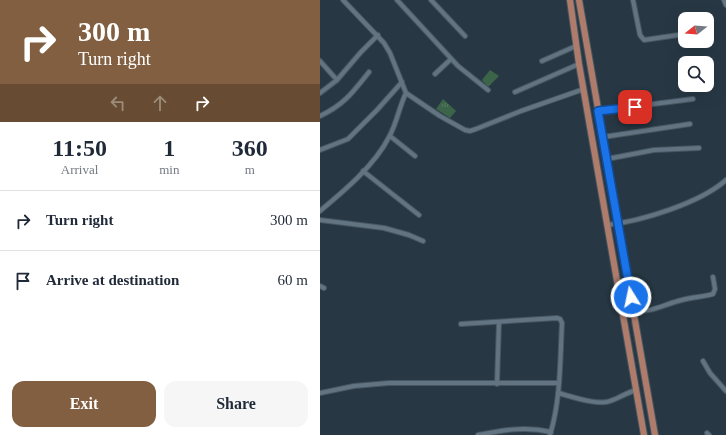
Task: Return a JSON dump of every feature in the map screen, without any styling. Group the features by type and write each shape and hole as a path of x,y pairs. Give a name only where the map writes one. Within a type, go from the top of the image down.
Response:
{"main road":[{"path":"570,0 579,64 644,435"},
{"path":"579,0 656,435"}],"street":[{"path":"343,0 378,35 390,52 406,93 440,116 465,130 470,131 521,110 584,89"},
{"path":"397,0 451,59 488,90"},
{"path":"431,0 465,36"},
{"path":"633,0 641,38 644,40 678,35"},
{"path":"724,0 726,5"},
{"path":"320,93 337,80 378,35"},
{"path":"542,61 576,46"},
{"path":"435,74 451,59"},
{"path":"320,60 337,80"},
{"path":"514,92 579,64"},
{"path":"320,116 340,105 368,72"},
{"path":"320,150 348,139 402,82"},
{"path":"320,211 352,184 378,154 390,136 406,93"},
{"path":"598,111 693,99"},
{"path":"603,137 690,124"},
{"path":"390,136 415,156"},
{"path":"607,159 654,150 699,148"},
{"path":"363,171 419,215"},
{"path":"607,225 628,222 692,201 708,193 726,180"},
{"path":"320,220 384,228 409,235 423,241"},
{"path":"633,310 641,312 652,310 682,300 713,294 715,289 713,277"},
{"path":"461,324 558,318 562,323 558,393 551,434 538,429 523,428 478,435"},
{"path":"497,384 499,322"},
{"path":"703,361 710,373 726,391"},
{"path":"320,393 354,386 389,383 558,383"},
{"path":"558,393 595,402 605,402 612,401 636,390"}],"green space":[{"path":"490,70 499,76 488,87 482,80"},
{"path":"443,99 456,111 450,118 436,109"}],"route":[{"path":"631,297 598,111 635,107"}]}
